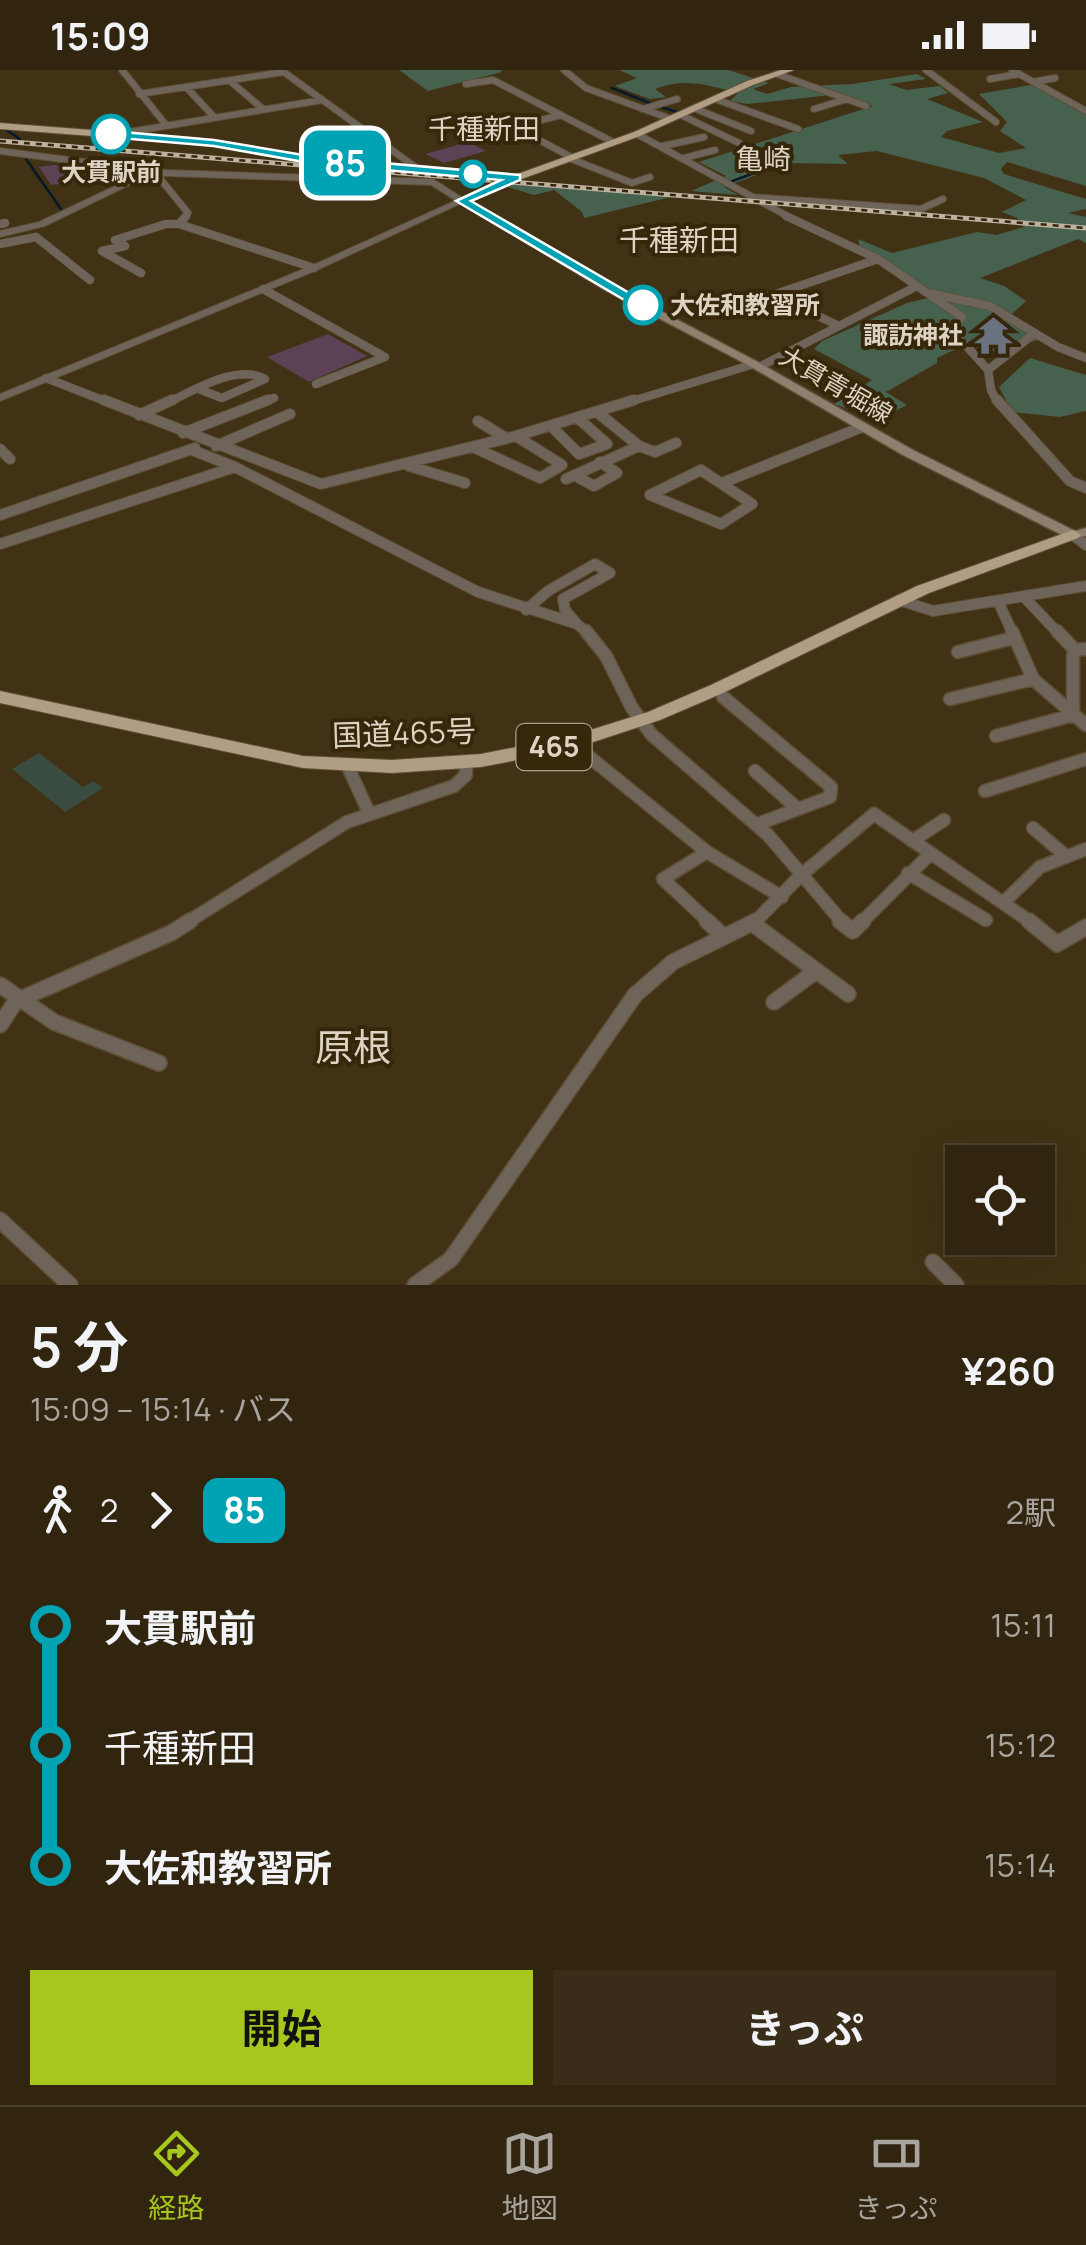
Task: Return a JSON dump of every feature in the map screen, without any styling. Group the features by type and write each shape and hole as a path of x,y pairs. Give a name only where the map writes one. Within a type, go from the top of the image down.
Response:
{"highway":[{"path":"0,126 214,143 315,160 516,178 636,134 718,100 739,87 782,72"},
{"name":"国道465号","path":"0,697 223,748 348,767 466,762 572,743 640,720 974,568 1082,537"}],"main road":[{"path":"462,201 516,178"},
{"name":"大貫青堀線","path":"462,201 609,288 757,365 862,427 1082,537"}],"street":[{"path":"122,70 166,124"},
{"path":"564,70 586,88 676,117 743,145"},
{"path":"926,70 996,122"},
{"path":"139,94 283,71 418,169"},
{"path":"782,72 866,106"},
{"path":"990,79 1016,72 1084,109"},
{"path":"1033,82 1055,78"},
{"path":"230,80 263,109"},
{"path":"466,84 493,80 612,142"},
{"path":"186,87 214,117"},
{"path":"642,109 677,98"},
{"path":"814,109 847,99"},
{"path":"111,134 322,100"},
{"path":"718,100 798,129"},
{"path":"696,109 751,131"},
{"path":"514,127 561,115"},
{"path":"494,116 570,158 632,183 650,177"},
{"path":"636,134 747,196 878,259 962,316 952,330 988,370 990,390 1003,411 1070,481 1086,488"},
{"path":"663,146 704,136"},
{"path":"684,158 714,150"},
{"path":"0,151 154,171 432,182 462,201"},
{"path":"154,171 188,213 178,224"},
{"path":"0,234 42,224 154,171"},
{"path":"747,196 921,209 943,199"},
{"path":"0,398 314,268 462,201"},
{"path":"141,274 102,252 124,246 115,240 166,224 178,224 314,268"},
{"path":"0,244 36,237 90,280"},
{"path":"720,313 878,259"},
{"path":"46,378 320,484 511,437 757,365 917,286"},
{"path":"263,289 385,357 316,384"},
{"path":"929,294 990,306 1086,358"},
{"path":"774,295 839,326"},
{"path":"988,370 1035,333"},
{"path":"139,415 201,390 248,373 265,379 222,398 201,390"},
{"path":"183,433 234,410 274,398"},
{"path":"597,412 639,446 654,452 676,444"},
{"path":"0,515 290,414"},
{"path":"551,426 579,454 606,444 578,418"},
{"path":"473,446 540,478 562,465 478,421"},
{"path":"722,484 862,427"},
{"path":"600,462 617,470 616,473 594,486 570,477 600,462 639,446"},
{"path":"0,450 10,460"},
{"path":"192,450 235,467 478,592 577,624"},
{"path":"405,465 465,483"},
{"path":"0,544 235,467"},
{"path":"701,470 722,484 752,504 720,524 650,495 701,470"},
{"path":"526,610 548,591 596,564 610,573 562,599 565,610 601,648 640,720 687,770 758,824 835,918 853,931 930,854"},
{"path":"899,600 933,611 1085,588"},
{"path":"1026,599 1080,650 1070,704 1073,715"},
{"path":"998,601 1033,679 1086,725"},
{"path":"958,652 1013,638"},
{"path":"950,698 1033,679"},
{"path":"723,698 831,786 830,797 758,824"},
{"path":"996,736 1073,715"},
{"path":"572,743 707,852 782,897"},
{"path":"985,791 1086,759"},
{"path":"0,1025 16,1000 171,933 278,862 369,813 454,786 466,775 466,762"},
{"path":"348,767 369,813"},
{"path":"755,771 798,809"},
{"path":"415,1285 452,1258 635,996 673,962 754,924 800,876 874,814 1005,901 1057,944 1086,927"},
{"path":"912,840 944,820"},
{"path":"1033,828 1066,856"},
{"path":"1005,901 1040,867 1086,849"},
{"path":"707,852 663,879 724,938"},
{"path":"908,873 986,920"},
{"path":"754,924 848,994"},
{"path":"774,1002 816,971"},
{"path":"0,985 16,1000 112,1046 159,1063"},
{"path":"0,1220 70,1285"},
{"path":"933,1262 956,1285"}],"green space":[{"path":"399,70 501,70 502,72 428,91"},
{"path":"619,70 728,70 769,83 753,89 767,94 791,87 852,84 917,74 926,79 889,84 906,90 940,86 948,93 927,99 983,122 947,131 941,137 999,153 1026,148 1000,131 1007,122 979,94 1031,85 1086,108 1086,186 1007,162 1001,169 1004,174 1086,199 1086,209 1068,213 1086,217 1086,243 1078,239 980,278 1004,286 1026,301 1010,316 1047,338 990,352 967,344 937,358 937,363 886,392 907,405 879,419 834,404 872,380 814,349 822,341 907,303 936,296 860,248 858,239 892,253 977,232 997,235 1024,227 1017,218 1002,212 1026,200 984,178 877,151 838,155 848,164 789,163 724,187 738,195 691,191 726,176 699,162 873,106 841,94 747,104 730,101 738,93 686,83 655,89 666,97 650,99 615,86 637,78"},
{"path":"512,182 671,197 584,218 582,212 554,190 534,195 505,186"},
{"path":"1030,358 1086,375 1086,411 1060,417 1012,412 999,387"},
{"path":"39,753 83,787 94,781 103,788 65,812 12,769"}],"building":[{"path":"468,142 486,151 444,163 425,154"},
{"path":"39,167 75,168 85,181 51,185"},
{"path":"328,334 367,356 309,382 267,357"}],"waterway":[{"path":"612,88 652,104"},
{"path":"661,107 680,113"},
{"path":"5,129 20,139"},
{"path":"730,182 781,163 745,146"},
{"path":"26,159 63,212"}],"railway":[{"path":"0,141 1086,228"}],"bus line":[{"name":"85","path":"111,134 214,143 315,160 516,178 462,201 643,305"}],"place":[{"name":"大貫駅前","path":"111,134"},
{"name":"大佐和教習所","path":"643,305"},
{"name":"諏訪神社","path":"993,335"}],"district":[{"name":"千種新田","path":"484,129"},
{"name":"亀崎","path":"763,159"},
{"name":"千種新田","path":"679,241"},
{"name":"原根","path":"353,1048"}]}
